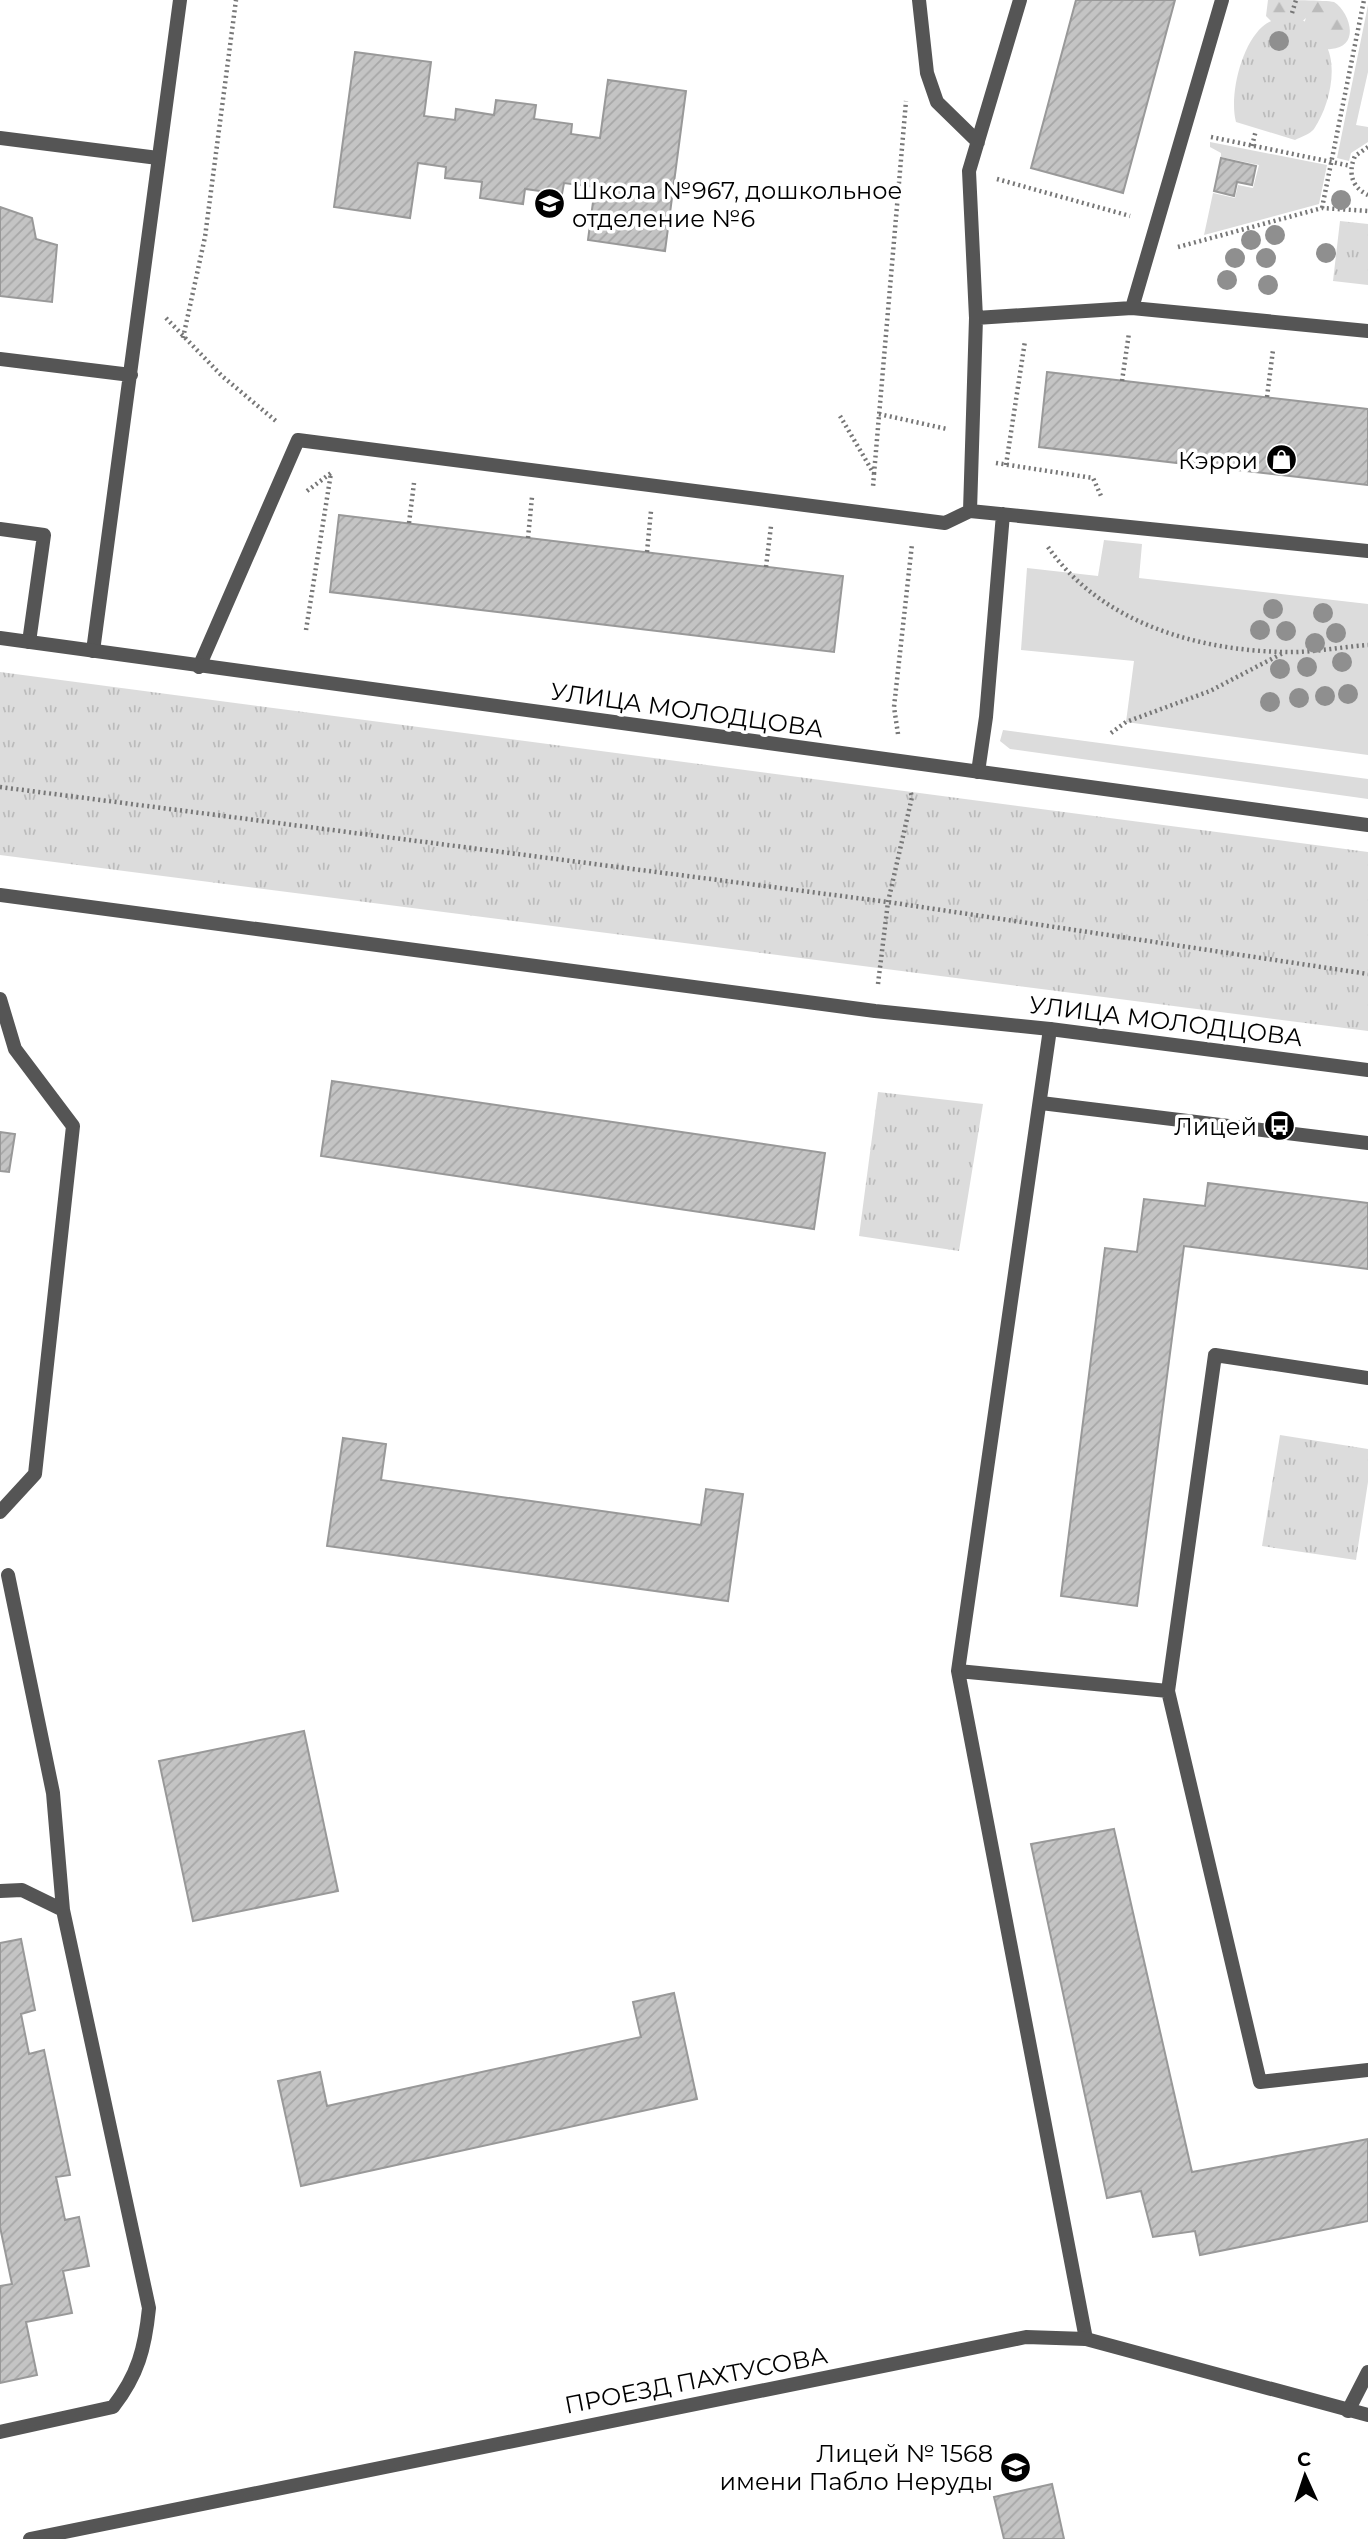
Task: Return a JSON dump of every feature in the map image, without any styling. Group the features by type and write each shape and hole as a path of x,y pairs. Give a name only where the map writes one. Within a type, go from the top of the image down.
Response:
{"street":[{"path":"93,651 180,0"},
{"path":"919,0 927,73 937,102 978,142"},
{"path":"970,511 976,318 969,171 1020,0"},
{"path":"1132,308 1222,0"},
{"path":"0,138 158,158"},
{"path":"976,318 1132,308 1368,331"},
{"path":"0,359 131,375"},
{"path":"199,667 298,439 945,523 970,511 1368,551"},
{"path":"978,772 986,717 1003,514"},
{"path":"0,529 44,535 29,642"},
{"name":"УЛИЦА МОЛОДЦОВА","path":"0,638 1368,825"},
{"name":"УЛИЦА МОЛОДЦОВА","path":"0,895 874,1011 1050,1029 1368,1070"},
{"path":"0,999 15,1049 73,1126 35,1474 0,1512"},
{"path":"1050,1029 958,1671 1086,2339"},
{"path":"1041,1102 1368,1143"},
{"path":"1368,1378 1215,1355 1168,1691 1260,2082 1368,2070"},
{"path":"0,2432 113,2407 132,2382 146,2336 149,2308 63,1910 53,1793 8,1575"},
{"path":"958,1671 1168,1691"},
{"path":"0,1891 22,1890 63,1910"},
{"name":"ПРОЕЗД ПАХТУСОВА","path":"30,2539 1026,2337 1086,2339 1368,2415"},
{"path":"1348,2411 1368,2372"}],"path":[{"path":"183,338 205,237 236,0"},
{"path":"1292,13 1296,0"},
{"path":"1322,208 1364,0"},
{"path":"871,513 906,98 927,73"},
{"path":"1252,146 1256,130"},
{"path":"1183,131 1351,166"},
{"path":"1368,147 1355,156 1351,166 1355,185 1368,195"},
{"path":"969,171 1157,224"},
{"path":"1147,255 1322,208 1368,211"},
{"path":"143,290 183,338 222,376 298,439"},
{"path":"1122,381 1132,308"},
{"path":"1006,465 1030,315"},
{"path":"1267,397 1276,322"},
{"path":"879,414 972,434"},
{"path":"840,416 874,474"},
{"path":"409,523 418,455"},
{"path":"972,459 1093,478 1115,525"},
{"path":"528,538 534,470"},
{"path":"306,631 331,473"},
{"path":"647,552 654,485"},
{"path":"766,567 775,501"},
{"path":"1027,516 1065,572 1100,600 1158,631 1223,646 1284,652 1368,645"},
{"path":"874,1011 888,902 912,797 902,761 894,707 915,519"},
{"path":"1111,733 1126,722 1210,691 1284,652"},
{"path":"0,787 888,902 1368,974"}],"green space":[{"path":"1268,0 1334,2 1348,21 1349,36 1340,47 1309,47 1300,34 1306,18 1298,25 1277,27 1266,16"},
{"path":"1368,5 1368,72 1356,125 1368,127 1368,142 1351,153 1349,161 1337,158"},
{"path":"1292,13 1310,26 1325,43 1332,75 1328,98 1319,120 1312,131 1295,140 1236,122 1234,111 1238,72 1248,46 1265,25"},
{"path":"1210,142 1327,165 1319,204 1204,235 1213,193 1235,198 1238,185 1253,188 1259,165 1221,157 1221,153 1210,147"},
{"path":"1340,221 1368,224 1368,285 1333,281"},
{"path":"1104,540 1142,544 1139,578 1368,604 1368,755 1126,722 1134,661 1021,650 1027,568 1098,576"},
{"path":"0,672 1368,852 1368,1031 0,855"},
{"path":"1003,730 1368,779 1368,799 1010,749 1000,741"},
{"path":"878,1092 983,1104 959,1251 859,1236"},
{"path":"1280,1435 1368,1449 1368,1482 1356,1560 1262,1546"}],"building":[{"path":"1076,0 1175,0 1123,193 1031,168"},
{"path":"355,52 431,62 424,116 455,120 456,109 494,115 496,100 536,105 534,119 572,124 571,134 600,138 608,80 686,91 665,251 588,240 595,187 564,183 562,194 525,189 523,204 480,198 482,182 445,178 446,167 418,163 410,218 334,207"},
{"path":"1221,158 1256,166 1252,185 1237,182 1234,196 1214,191"},
{"path":"0,207 32,218 36,239 57,245 52,302 0,296"},
{"path":"1047,372 1368,409 1368,485 1039,447"},
{"path":"339,515 843,576 834,652 330,592"},
{"path":"332,1081 825,1153 814,1229 321,1156"},
{"path":"0,1132 15,1134 9,1172 0,1171"},
{"path":"1208,1183 1368,1203 1368,1269 1184,1246 1137,1606 1061,1596 1105,1248 1137,1252 1144,1199 1205,1206"},
{"path":"343,1438 386,1444 381,1480 701,1525 706,1489 743,1494 728,1601 327,1546"},
{"path":"304,1731 338,1891 193,1921 159,1761"},
{"path":"1114,1829 1192,2172 1368,2139 1368,2221 1200,2255 1195,2231 1153,2237 1141,2191 1107,2198 1031,1844"},
{"path":"21,1939 35,2010 21,2014 29,2054 44,2050 70,2175 56,2177 65,2220 79,2217 89,2266 63,2271 72,2313 26,2322 37,2375 0,2383 0,2286 12,2284 0,2227 0,1943"},
{"path":"674,1993 697,2099 301,2186 278,2081 320,2072 327,2106 641,2037 633,2002"},
{"path":"1052,2484 1064,2539 1004,2539 994,2497"}],"place":[{"name":"Школа №967, дошкольное отделение №6","path":"549,204"},
{"name":"Кэрри","path":"1281,460"},
{"name":"Лицей","path":"1280,1126"},
{"name":"Лицей № 1568 имени Пабло Неруды","path":"1016,2467"}]}
